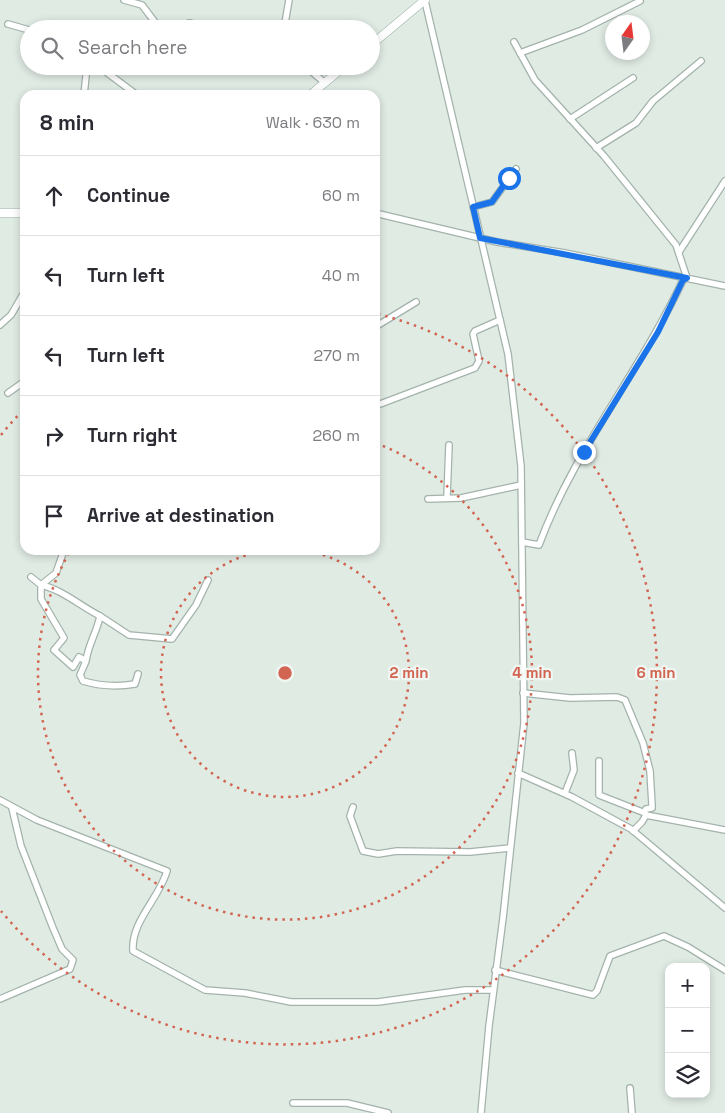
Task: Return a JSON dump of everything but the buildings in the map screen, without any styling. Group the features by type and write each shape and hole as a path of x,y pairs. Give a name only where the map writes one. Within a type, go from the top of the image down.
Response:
{"street":[{"path":"124,0 142,5 153,20"},
{"path":"286,20 289,0"},
{"path":"380,38 425,0 508,354 521,466 524,723 495,970 481,1113"},
{"path":"520,53 582,30 640,1"},
{"path":"8,24 20,27"},
{"path":"514,42 535,80 596,148 679,252 687,278"},
{"path":"596,148 636,124 653,101 701,61"},
{"path":"85,90 86,75"},
{"path":"110,75 130,90"},
{"path":"316,75 326,83"},
{"path":"317,90 335,75"},
{"path":"570,119 633,78"},
{"path":"473,207 492,202 516,170"},
{"path":"679,252 725,181"},
{"path":"0,213 20,213"},
{"path":"380,214 480,238 725,286"},
{"path":"522,542 539,545 551,512 571,472 658,332 683,280 687,278"},
{"path":"0,325 11,315 20,300"},
{"path":"380,324 416,302"},
{"path":"380,404 475,368 479,361 473,334 475,331 500,320"},
{"path":"8,393 20,385"},
{"path":"447,497 449,445"},
{"path":"428,499 460,498 521,485"},
{"path":"41,584 56,574 62,555"},
{"path":"31,577 41,584 57,588 79,605 129,635 172,640 196,605 208,580"},
{"path":"41,584 40,599 64,638 54,650 73,667 79,657 86,661"},
{"path":"100,616 80,675 83,681 99,685 125,686 136,684 138,674"},
{"path":"523,693 570,698 617,697 625,700 643,743 650,772 652,808 646,809 642,822 633,831"},
{"path":"565,793 574,770 572,753"},
{"path":"599,761 599,795 645,813 725,830"},
{"path":"518,773 565,793 633,831 725,908"},
{"path":"0,800 12,808 66,832 167,871 163,885 132,937 133,951 205,990 245,993 292,1002 333,1004 378,1002 465,990 490,990"},
{"path":"353,807 350,816 363,851 378,854 397,851 470,852 510,848"},
{"path":"0,999 70,969 73,960 62,949 52,928 21,846 12,808"},
{"path":"495,970 593,995 597,990 610,956 666,936 725,970"},
{"path":"630,1088 632,1113"},
{"path":"293,1103 347,1103 388,1113"}],"route":[{"path":"509,178 492,202 473,207 480,238 687,278 683,280 665,320 648,349 637,363 627,383 584,452"}]}
